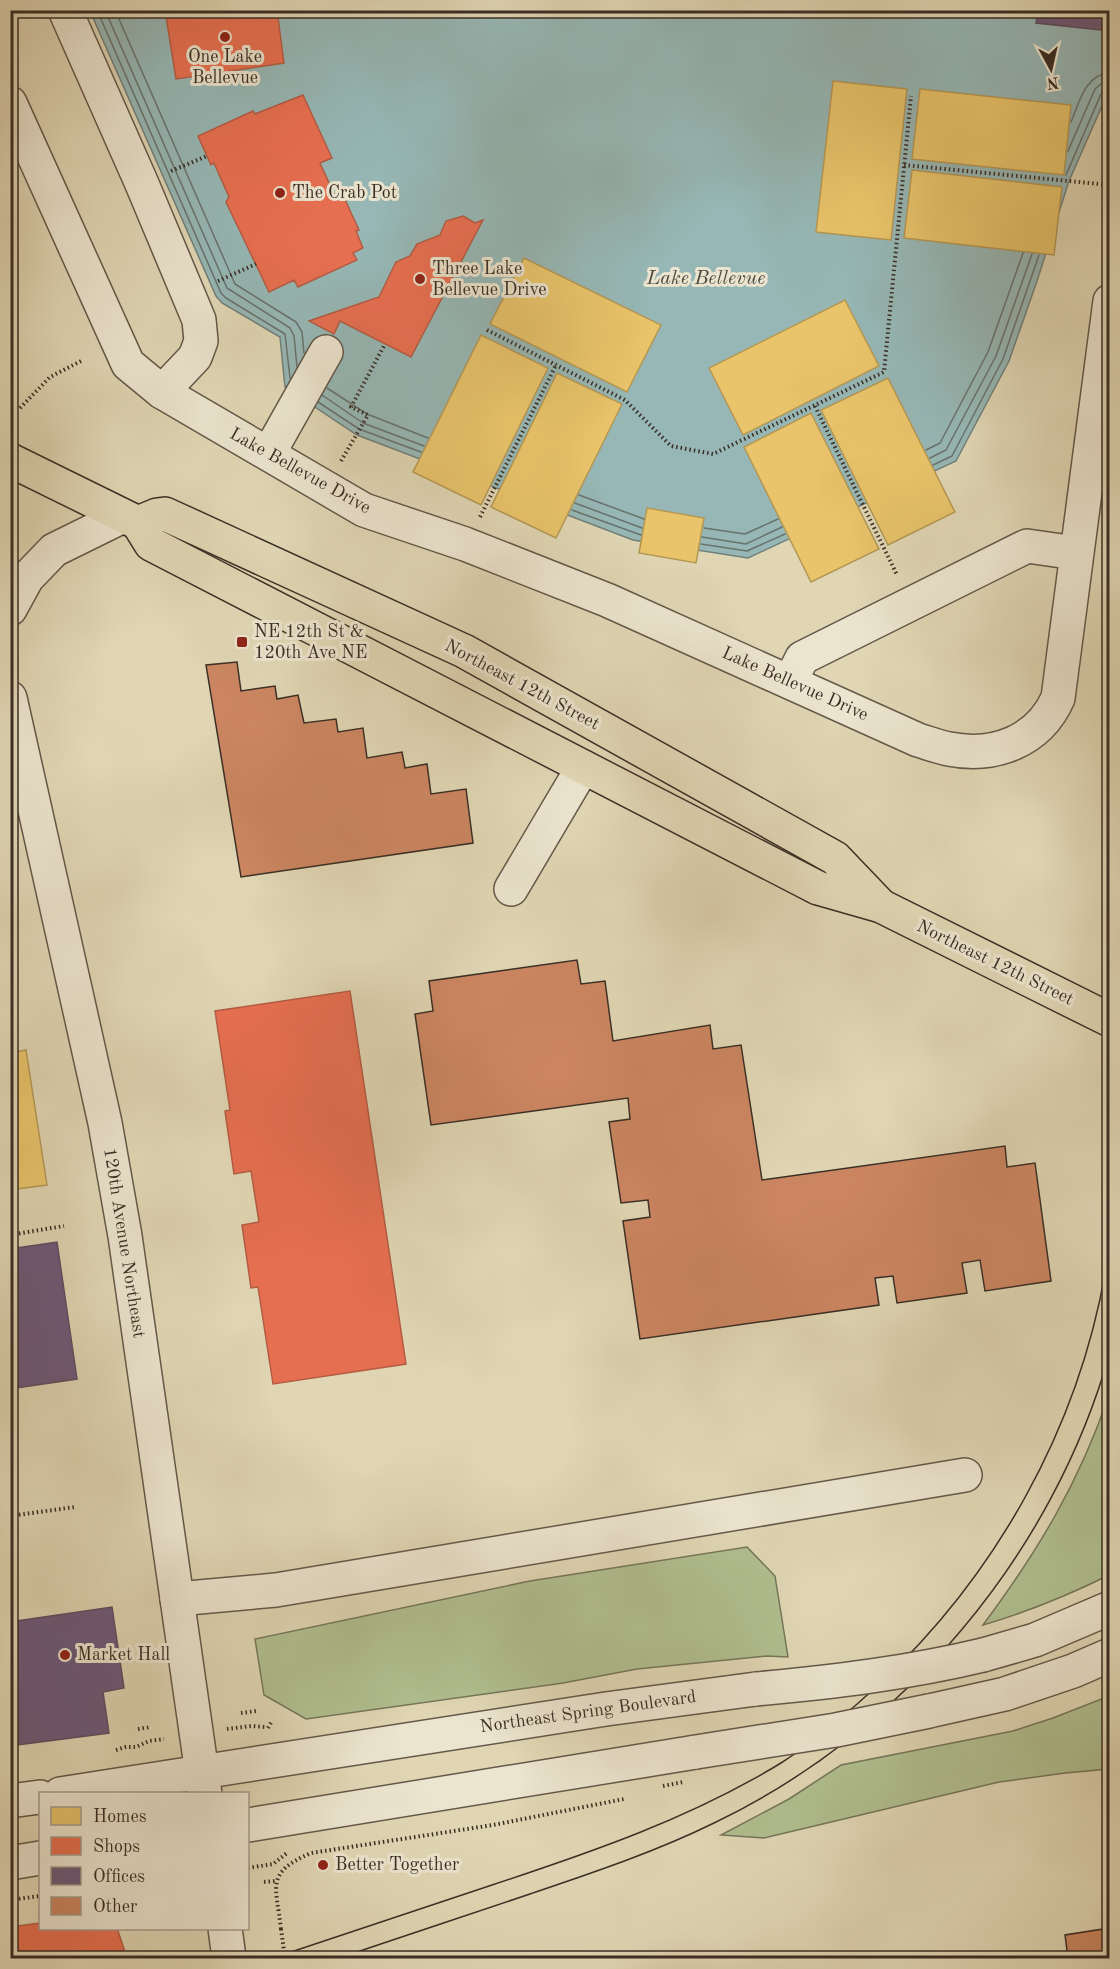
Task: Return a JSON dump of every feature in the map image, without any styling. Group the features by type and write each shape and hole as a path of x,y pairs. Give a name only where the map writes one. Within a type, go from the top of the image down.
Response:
{"main road":[{"name":"Northeast 12th Street","path":"10,460 130,520 151,544 818,888 881,906 1110,1020"},
{"name":"Northeast 12th Street","path":"130,520 165,514 464,651 835,858 881,906"}],"street":[{"path":"65,10 199,320 201,341 195,357 162,392"},
{"name":"Lake Bellevue Drive","path":"10,103 128,364 162,392 364,510 465,544 607,600 918,740 951,749 981,750 1010,745 1035,731 1051,714 1058,698 1110,301"},
{"path":"269,453 326,352"},
{"path":"10,609 27,578 54,550 130,520"},
{"path":"790,682 802,658 1027,546 1076,553"},
{"name":"120th Avenue Northeast","path":"10,698 105,1123 126,1248 204,1783"},
{"path":"511,889 583,767"},
{"path":"177,1599 276,1590 965,1475"},
{"name":"Northeast Spring Boulevard","path":"86,1792 204,1783 640,1703 853,1680 907,1671 982,1655 1035,1640 1110,1608"},
{"path":"249,1825 836,1730 1005,1694 1073,1671 1110,1655"},
{"path":"10,1801 39,1797"},
{"path":"10,1863 39,1858"}],"path":[{"path":"487,330 625,400 671,446 713,454 884,372 911,96"},
{"path":"163,174 207,156"},
{"path":"904,165 1110,185"},
{"path":"213,283 256,264"},
{"path":"357,435 368,415 351,407 385,344"},
{"path":"20,408 50,377 83,360"},
{"path":"465,544 556,365"},
{"path":"814,406 911,603"},
{"path":"10,1235 64,1226"},
{"path":"10,1516 75,1507"},
{"path":"241,1713 256,1711"},
{"path":"268,1728 272,1721"},
{"path":"138,1729 151,1727"},
{"path":"655,1788 663,1786"},
{"path":"285,1959 275,1881 282,1870 294,1860 311,1852 493,1825 628,1798"},
{"path":"249,1868 273,1864 286,1854 294,1860"},
{"path":"264,1882 275,1881"},
{"path":"10,1900 39,1896"}],"green space":[{"path":"1109,1395 1109,1575 1048,1603 983,1625 1022,1570 1055,1515 1084,1458"},
{"path":"747,1547 775,1576 788,1657 767,1656 637,1669 563,1683 306,1719 264,1695 255,1639 530,1581"},
{"path":"1109,1696 1109,1769 999,1782 764,1838 721,1835 789,1799 841,1765 1013,1731"}],"water":[{"name":"Lake Bellevue","path":"90,11 1109,11 1109,90 1069,181 1009,361 956,461 748,558 633,540 357,435 285,387 280,337 222,303 216,296"}],"building: Homes":[{"path":"833,81 907,89 891,240 816,232"},
{"path":"920,89 1071,105 1064,175 912,159"},
{"path":"912,170 1062,187 1054,255 904,238"},
{"path":"524,258 661,325 627,392 490,324"},
{"path":"845,300 879,366 743,435 709,368"},
{"path":"481,335 548,368 481,505 413,472"},
{"path":"557,373 622,404 556,538 491,507"},
{"path":"888,378 955,512 888,545 821,410"},
{"path":"811,413 879,549 811,582 744,447"},
{"path":"647,508 704,518 696,563 639,553"},
{"path":"26,1050 47,1185 10,1190 10,1053"}],"building: Shops":[{"name":"One Lake Bellevue","path":"165,10 277,10 284,63 176,79"},
{"name":"The Crab Pot","path":"303,95 332,158 320,163 334,194 341,191 359,230 356,231 363,248 353,253 357,260 298,287 294,280 269,292 226,202 229,197 214,163 211,165 198,136 253,111 255,114"},
{"name":"Three Lake Bellevue Drive","path":"463,216 475,223 483,220 411,357 340,321 334,334 309,321 379,297 396,262 410,256 417,244 440,235 446,221"},
{"path":"350,991 406,1364 273,1384 258,1287 251,1288 242,1225 259,1222 251,1171 234,1174 225,1111 230,1110 215,1011"},
{"path":"39,1923 39,1930 118,1930 127,1958 10,1958 10,1927"}],"building: Offices":[{"path":"1038,10 1110,10 1110,31 1036,23"},
{"path":"57,1242 77,1379 10,1389 10,1249"},
{"name":"Market Hall","path":"112,1607 124,1688 103,1692 109,1733 10,1746 10,1622"}],"building: Other":[{"path":"237,662 241,691 275,686 277,699 298,695 304,723 336,719 338,732 363,728 367,758 402,752 405,768 427,764 431,794 466,789 473,843 241,877 206,665"},
{"path":"577,960 581,984 605,981 613,1041 710,1025 713,1049 741,1045 762,1180 1005,1146 1007,1167 1035,1163 1051,1281 985,1291 980,1260 962,1263 967,1293 897,1303 893,1276 875,1278 879,1305 640,1339 623,1221 650,1217 648,1200 621,1203 609,1122 630,1119 628,1098 431,1125 415,1014 433,1011 429,981"},
{"path":"1110,1928 1110,1958 1068,1958 1065,1935"}],"tram line":[{"path":"273,1958 567,1860 676,1817 712,1801 781,1763 856,1705 905,1659 950,1608 990,1554 1025,1497 1055,1436 1079,1374 1098,1309 1110,1242"},
{"path":"339,1958 623,1862 669,1843 714,1823 783,1785 848,1740 908,1688 962,1630 1010,1566 1051,1498 1084,1427 1110,1352"}],"place":[{"name":"One Lake Bellevue","path":"225,37"},
{"name":"The Crab Pot","path":"280,193"},
{"name":"Three Lake Bellevue Drive","path":"420,279"},
{"name":"NE 12th St & 120th Ave NE","path":"242,642"},
{"name":"Market Hall","path":"65,1655"},
{"name":"Better Together","path":"323,1865"}]}
